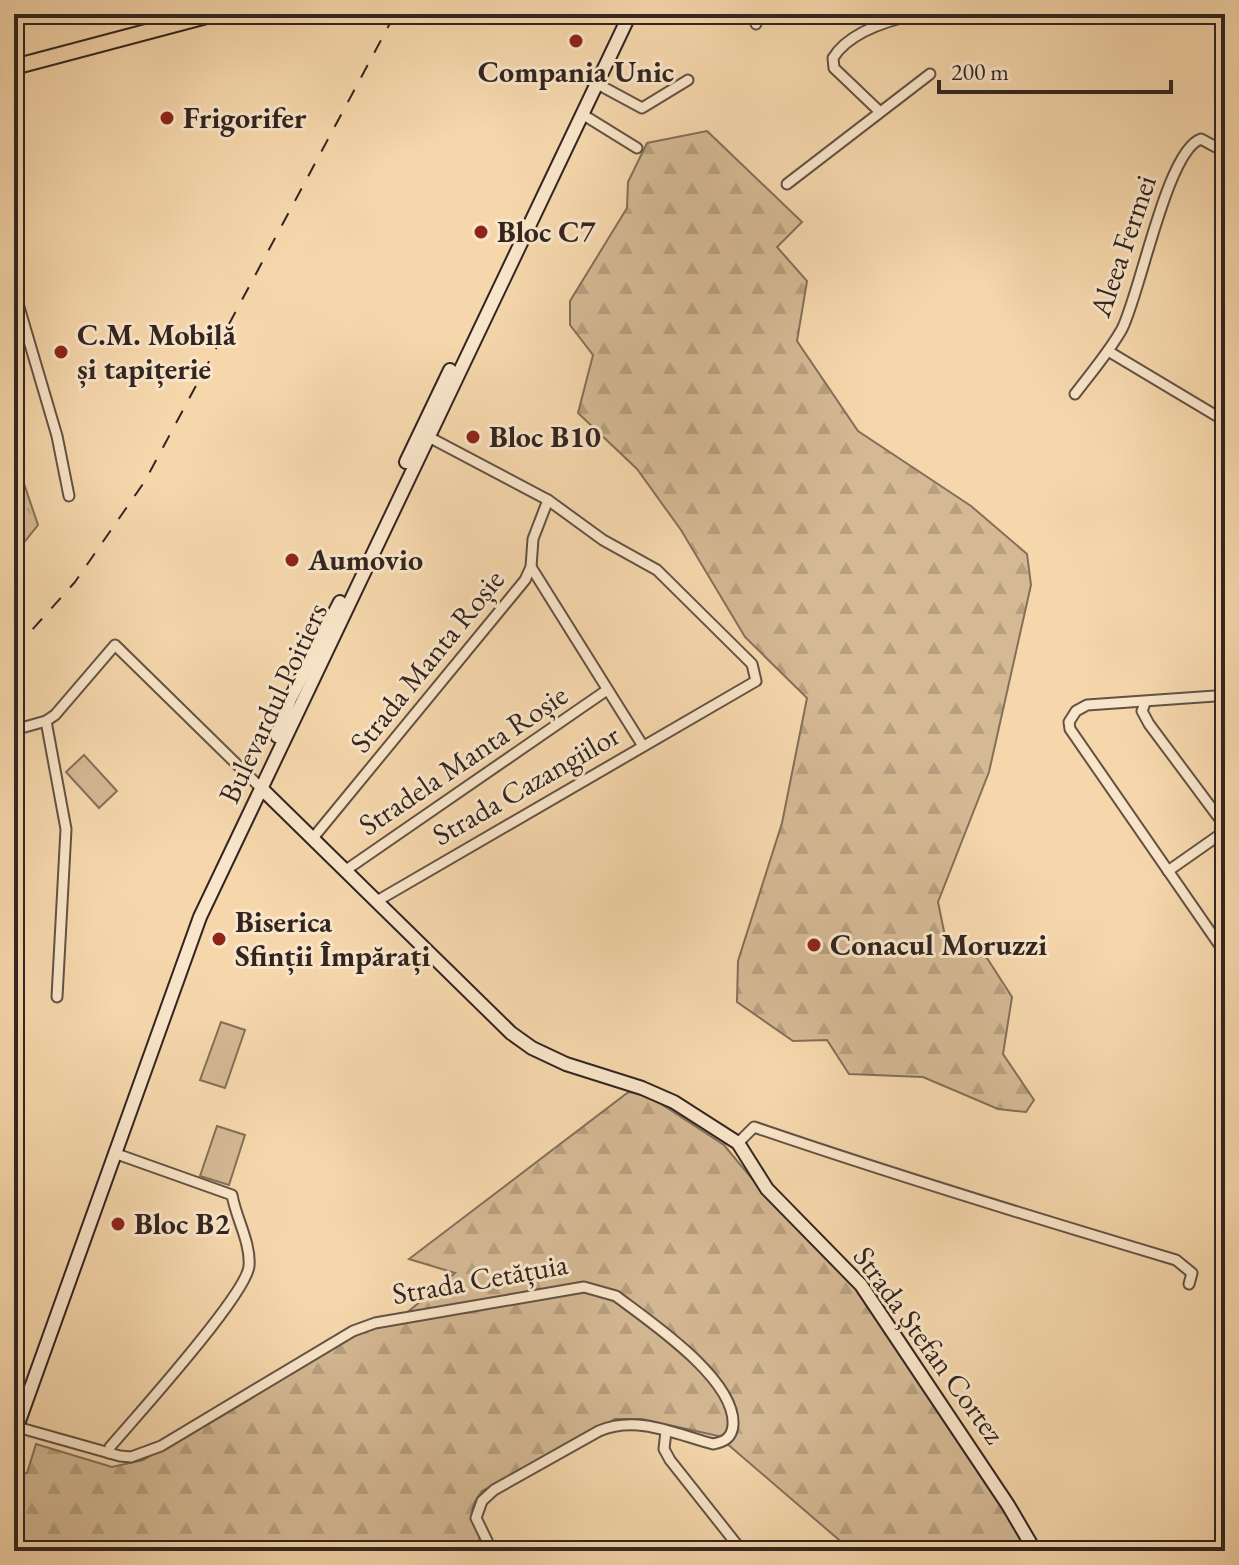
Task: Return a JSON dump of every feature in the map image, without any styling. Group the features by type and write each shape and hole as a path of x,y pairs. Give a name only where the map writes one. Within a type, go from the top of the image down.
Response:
{"main road":[{"path":"14,58 184,14"},
{"name":"Bulevardul Poitiers","path":"424,435 582,114 621,14"},
{"name":"Bulevardul Poitiers","path":"14,1411 184,936 594,81 630,14"},
{"path":"14,67 207,16"},
{"path":"258,785 511,1033 532,1048 566,1064 642,1088 674,1102 738,1143"},
{"name":"Bulevardul Poitiers","path":"15,1429 191,940 258,785"},
{"name":"Strada Ștefan Cortez","path":"738,1143 767,1189 861,1285 1008,1505 1035,1551"}],"street":[{"path":"878,110 834,68 833,58 850,39 898,18 918,14"},
{"path":"787,184 878,110 930,74"},
{"path":"594,81 642,108 688,80"},
{"path":"582,114 637,148"},
{"name":"Aleea Fermei","path":"1075,394 1109,351 1134,302 1179,160 1190,145 1201,139 1225,152"},
{"path":"14,290 57,436 69,496"},
{"path":"14,339 26,335"},
{"name":"Aleea Fermei","path":"1109,351 1225,421"},
{"path":"424,435 548,500 603,540 657,570 756,670 752,685 643,746"},
{"name":"Strada Manta Roșie","path":"313,838 525,580 531,567 533,539 548,500"},
{"name":"Strada Cazangiilor","path":"377,901 643,746 531,567"},
{"path":"14,730 46,721 115,645 258,785"},
{"path":"1225,677 1225,705"},
{"name":"Stradela Manta Roșie","path":"346,870 607,690"},
{"path":"1223,693 1145,703 1087,705 1072,716 1070,729 1225,953"},
{"path":"1145,703 1142,711 1149,724 1225,829 1168,871"},
{"path":"46,721 66,829 57,997"},
{"path":"738,1143 754,1127 951,1193 1027,1212 1176,1260 1192,1273 1189,1284"},
{"path":"109,1453 110,1447 191,1353 249,1270 249,1249 236,1219 232,1195 114,1153"},
{"name":"Strada Cetățuia","path":"15,1429 131,1457 161,1446 353,1331 388,1321 584,1287 603,1290 625,1303 697,1362 724,1395 734,1423 731,1434 724,1442 713,1444 636,1424 614,1425 494,1490 482,1501 476,1518 492,1551"},
{"path":"666,1431 664,1449 670,1460 742,1551"}],"green space":[{"path":"707,131 802,222 777,247 807,281 797,341 858,431 971,506 1027,554 1031,585 989,772 938,902 945,936 987,958 1012,997 1003,1054 1034,1100 1026,1112 998,1109 923,1077 849,1074 827,1040 793,1041 737,1002 738,961 782,823 807,698 745,637 681,530 637,469 578,413 593,355 570,325 570,301 627,208 628,182 647,143"},
{"path":"14,454 38,525 14,555"},
{"path":"84,755 117,791 99,808 66,772"},
{"path":"221,1022 245,1030 225,1088 200,1080"},
{"path":"635,1087 724,1145 777,1209 862,1286 1031,1551 852,1551 718,1436 642,1419 615,1419 482,1491 472,1509 480,1551 14,1551 14,1475 27,1473 36,1444 112,1467 143,1460 352,1337 385,1319 404,1315 455,1273 409,1259"},
{"path":"217,1126 245,1135 229,1185 200,1176"}],"railway":[{"path":"14,650 75,582 145,481 395,14"}],"place":[{"name":"Compania Unic","path":"576,41"},
{"name":"Frigorifer","path":"167,118"},
{"name":"Bloc C7","path":"481,232"},
{"name":"C.M. Mobilă și tapițerie","path":"61,352"},
{"name":"Bloc B10","path":"473,437"},
{"name":"Aumovio","path":"292,560"},
{"name":"Biserica Sfinții Împărați","path":"219,939"},
{"name":"Conacul Moruzzi","path":"814,945"},
{"name":"Bloc B2","path":"118,1224"}]}
